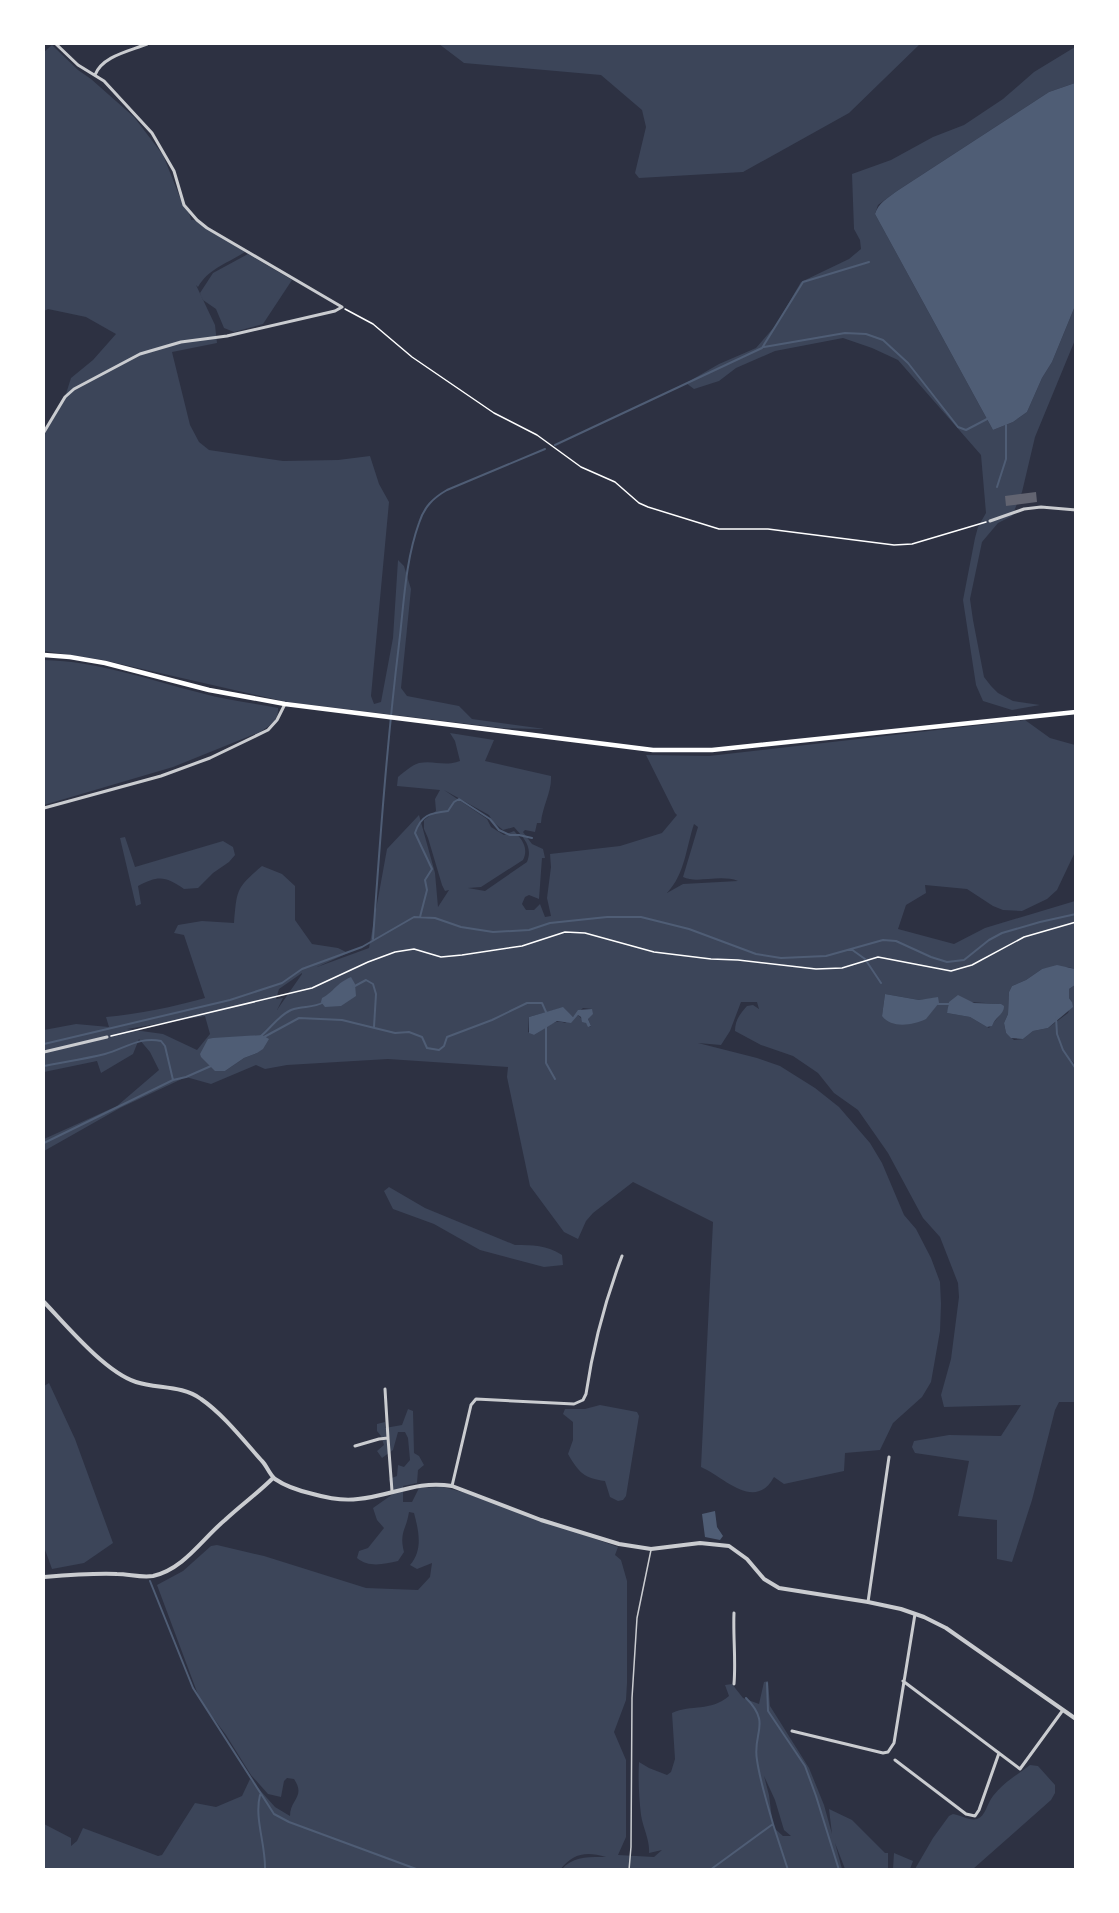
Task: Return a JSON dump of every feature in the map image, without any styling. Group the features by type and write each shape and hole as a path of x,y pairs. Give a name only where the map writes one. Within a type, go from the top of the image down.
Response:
{"main road":[{"path":"44,655 105,663 209,690 285,705 653,750 686,751 1076,712"}],"street":[{"path":"44,432 65,398 74,389 140,354 181,342 227,336 324,314 342,307 207,228 189,212 184,205 174,171 152,133 111,88 78,65 56,44"},
{"path":"95,75 97,68 108,60 147,44"},
{"path":"990,520 1024,509 1041,507 1076,510"},
{"path":"44,807 161,776 210,758 268,730 277,720 285,705"},
{"path":"44,1052 107,1037"},
{"path":"452,1486 471,1405 476,1399 574,1404 583,1400 586,1394 593,1348 607,1296 622,1256"},
{"path":"44,1302 87,1346 124,1377 144,1384 183,1390 200,1398 264,1463 273,1478 288,1486 332,1498 359,1499 427,1484 452,1486 540,1520 619,1544 651,1549 720,1543 737,1551 764,1579 779,1588 868,1602 915,1614 946,1628 1076,1719"},
{"path":"385,1389 392,1491"},
{"path":"356,1446 388,1438"},
{"path":"868,1602 889,1457"},
{"path":"44,1577 89,1573 144,1577 171,1570 273,1478"},
{"path":"734,1613 733,1633 736,1655 734,1684"},
{"path":"792,1731 884,1753 888,1752 894,1743 915,1614"},
{"path":"903,1682 1020,1769 1063,1710"},
{"path":"895,1760 966,1814 975,1816 999,1753"}],"lane":[{"path":"629,1869 632,1698 637,1618 651,1549"}],"path":[{"path":"342,307 373,324 433,373 494,413 537,435 564,457 624,488 639,503 706,526 719,529 768,530 894,545 912,544 990,520"},
{"path":"107,1037 312,988 395,952 414,949 441,957 462,955 522,946 565,932 585,933 654,952 711,959 816,969 842,968 878,957 951,972 972,965 1024,937 1076,922"}],"shaded area":[{"path":"439,44 920,44 849,113 743,172 639,178 635,173 646,127 642,110 601,75 464,63"},
{"path":"52,45 134,117 163,155 191,220 245,252 207,275 198,287 196,285 215,325 217,343 172,352 190,425 199,442 209,450 283,461 338,460 370,456 379,484 389,502 371,696 374,704 381,702 393,638 398,560 404,566 411,589 401,688 407,696 459,706 472,719 545,729 502,728 287,702 103,660 44,651 44,433 65,397 71,378 93,360 116,334 86,317 48,309 44,311 44,52"},
{"path":"1075,47 1075,83 1049,92 897,191 878,205 875,214 993,430 1013,422 1027,412 1052,362 1075,306 1075,340 1035,437 1022,492 1012,516 998,523 982,542 970,599 984,677 998,693 1013,701 1040,705 1012,710 983,701 976,685 963,600 975,538 986,513 981,455 898,360 843,338 775,351 736,368 719,381 694,389 686,383 719,364 756,348 776,325 801,282 849,259 861,249 860,240 854,229 852,174 891,160 933,137 964,125 1003,99 1034,72"},
{"path":"1075,83 1075,306 1052,362 1027,412 1013,422 993,430 875,214 881,204 897,191 1049,92"},
{"path":"248,254 292,280 263,324 234,332 224,328 216,309 203,300 200,293 213,273"},
{"path":"44,660 103,667 229,700 278,708 278,712 273,722 260,732 173,767 44,805"},
{"path":"1025,720 1050,738 1075,745 1075,852 1057,890 1047,899 1022,911 1003,910 993,906 967,889 925,885 926,893 906,905 898,929 954,944 985,928 1075,901 1075,969 1068,967 1042,969 1012,986 1009,992 1008,1014 1004,1023 1006,1033 1014,1040 1023,1039 1033,1031 1048,1028 1068,1013 1072,1002 1069,998 1069,989 1075,985 1075,1064 1070,1059 1076,1068 1075,1402 1059,1402 1055,1410 1032,1500 1012,1562 997,1559 997,1520 958,1516 969,1461 915,1453 912,1447 914,1441 949,1435 1001,1436 1021,1405 944,1407 941,1395 951,1359 959,1297 958,1283 940,1237 923,1218 888,1153 858,1110 834,1093 818,1073 793,1056 761,1045 735,1031 737,1020 742,1012 747,1006 753,1005 759,1009 757,1002 741,1002 730,1031 721,1045 698,1043 780,1066 815,1088 839,1107 870,1143 882,1163 904,1215 916,1229 931,1258 940,1282 941,1304 940,1331 931,1382 922,1397 893,1423 880,1450 845,1453 844,1471 784,1484 774,1477 766,1487 758,1492 739,1489 701,1467 713,1222 633,1182 593,1213 586,1221 578,1239 564,1232 530,1186 507,1077 508,1067 388,1059 287,1065 265,1069 256,1065 211,1084 186,1077 120,1108 44,1151 44,1139 117,1106 159,1070 150,1052 139,1039 133,1054 101,1073 97,1061 44,1072 44,1030 76,1024 109,1027 106,1017 156,1010 205,998 184,935 174,933 178,925 202,921 234,923 239,890 247,879 262,866 282,874 295,886 295,920 312,944 338,948 348,953 317,967 369,948 387,849 419,815 435,873 438,907 449,890 445,891 442,885 424,829 424,820 436,811 435,799 440,790 397,786 398,777 416,764 460,761 455,741 450,733 494,740 485,761 551,776 541,823 537,823 535,832 525,830 523,832 532,844 543,849 545,858 542,858 539,899 529,895 525,897 522,904 526,910 534,910 540,904 545,917 551,916 547,898 551,867 550,854 620,846 662,833 677,815 646,755 709,756","holes":["444,790 489,815 493,822 503,830 514,827 528,847 527,862 485,891 468,888 481,887 523,860 525,856 524,844 514,831 504,835 491,827 487,819","694,824 698,827 683,877 695,880 724,878 738,881 683,884 667,893 678,878","302,973 277,1010 283,998 276,999 279,989","885,994 919,1000 938,998 937,1005 925,1019 882,1016","971,1002 999,1004 1000,1015 989,1028 970,1017 947,1013 948,1004","561,1008 573,1017 583,1008 592,1009 588,1019 590,1027 578,1015 565,1023 553,1023 534,1035 528,1032 529,1017","205,1016 210,1034 197,1050 163,1034 127,1029","262,1035 257,1053 244,1058 225,1071 208,1040"]},
{"path":"125,837 135,867 223,841 233,847 235,855 198,888 184,889 162,878 138,886 141,904 136,906 120,838"},
{"path":"1057,965 1075,969 1075,985 1069,989 1069,998 1073,1007 1048,1028 1033,1031 1023,1039 1011,1038 1006,1033 1004,1023 1008,1014 1009,992 1012,986 1042,969"},
{"path":"351,977 355,984 356,996 341,1006 325,1007 321,1002 322,998"},
{"path":"885,994 919,1000 938,997 939,1003 926,1019 909,1024 891,1023 882,1016"},
{"path":"958,995 974,1003 1001,1004 1004,1009 992,1026 987,1027 970,1017 947,1013 949,1002"},
{"path":"563,1007 573,1017 578,1010 592,1009 593,1014 588,1019 591,1026 588,1027 582,1022 578,1015 571,1023 557,1021 534,1035 529,1033 529,1017"},
{"path":"262,1035 269,1039 263,1049 225,1071 215,1071 200,1054 208,1039"},
{"path":"389,1187 425,1208 515,1245 551,1249 562,1255 563,1265 544,1267 480,1250 434,1224 393,1209 384,1191"},
{"path":"49,1383 75,1439 113,1543 84,1563 52,1569 44,1547 44,1386"},
{"path":"600,1405 637,1412 639,1416 626,1496 623,1500 618,1501 610,1497 605,1481 583,1474 568,1454 573,1440 573,1422 563,1414 565,1409 585,1409"},
{"path":"408,1409 413,1411 414,1453 419,1456 424,1465 418,1470 417,1483 403,1486 403,1502 412,1502 419,1488 443,1487 618,1547 615,1555 621,1560 627,1581 627,1683 626,1700 614,1732 626,1760 626,1837 618,1855 654,1857 662,1850 649,1853 641,1815 639,1762 667,1775 671,1772 675,1759 672,1713 722,1701 729,1696 725,1685 732,1684 743,1698 759,1704 764,1682 768,1681 770,1706 809,1768 824,1805 832,1834 829,1809 852,1820 885,1853 888,1853 888,1870 845,1869 835,1843 842,1869 562,1869 577,1859 606,1857 586,1854 570,1860 560,1870 44,1870 44,1824 71,1838 71,1846 77,1841 83,1828 158,1856 162,1855 195,1803 216,1807 242,1796 250,1779 275,1807 290,1816 298,1794 294,1779 287,1778 284,1781 281,1797 268,1794 251,1775 226,1735 200,1700 157,1585 183,1571 211,1546 217,1545 264,1556 366,1588 418,1590 430,1577 432,1563 417,1569 410,1565 418,1547 414,1513 409,1512 403,1536 404,1552 398,1561 372,1564 357,1558 359,1551 368,1548 384,1528 377,1520 373,1508 393,1494 389,1479 397,1476 398,1465 404,1467 410,1460 408,1438 405,1432 398,1432 393,1450 382,1458 377,1451 384,1445 377,1431 377,1424 385,1422 385,1428 402,1425","holes":["764,1776 775,1800 784,1830 791,1836 783,1836 773,1827"]},
{"path":"715,1511 717,1527 723,1536 720,1540 705,1537 702,1514"},
{"path":"1030,1765 1038,1766 1055,1785 1055,1793 1051,1800 973,1869 915,1869 949,1816 953,1814 968,1819 977,1819 997,1791"},
{"path":"894,1853 913,1861 910,1869 893,1869"}],"building":[{"path":"1036,492 1037,502 1006,506 1005,496"}],"waterway":[{"path":"555,445 762,348 803,282 869,262"},
{"path":"764,347 845,333 866,334 883,340 908,363 958,427 966,430 989,418"},
{"path":"997,487 1006,459 1006,425"},
{"path":"373,939 384,791 404,598 408,568 419,523 430,504 447,490 545,449"},
{"path":"420,917 427,890 425,880 432,869 415,833 420,822 427,816 448,811 459,799 490,819 499,830 510,835 532,838"},
{"path":"44,1044 230,1000 282,983 302,969 362,947 414,917 435,918 461,927 493,932 529,930 550,923 607,917 641,917 689,929 756,954 781,958 826,956 883,940 896,941 947,962 964,960 989,940 1002,933 1076,914"},
{"path":"851,949 865,959"},
{"path":"867,962 881,983"},
{"path":"353,987 366,980 373,984 376,994 374,1027"},
{"path":"261,1036 291,1010 324,1002"},
{"path":"264,1037 299,1018 342,1020 395,1033 409,1032 422,1037 427,1048 439,1050 444,1046 447,1037 492,1020 527,1003 542,1003 546,1012"},
{"path":"938,1004 950,1004"},
{"path":"1056,1017 1057,1034 1063,1050 1076,1069"},
{"path":"546,1027 546,1063 555,1079"},
{"path":"44,1066 105,1054 146,1040 161,1041 165,1046 173,1080 211,1066"},
{"path":"44,1143 173,1080"},
{"path":"150,1581 193,1688 274,1814 289,1822 419,1870"},
{"path":"767,1683 768,1711 805,1766 839,1870"},
{"path":"710,1870 773,1824 757,1760 760,1722 754,1707 746,1698"},
{"path":"260,1795 258,1813 265,1870"},
{"path":"773,1824 788,1870"}]}
